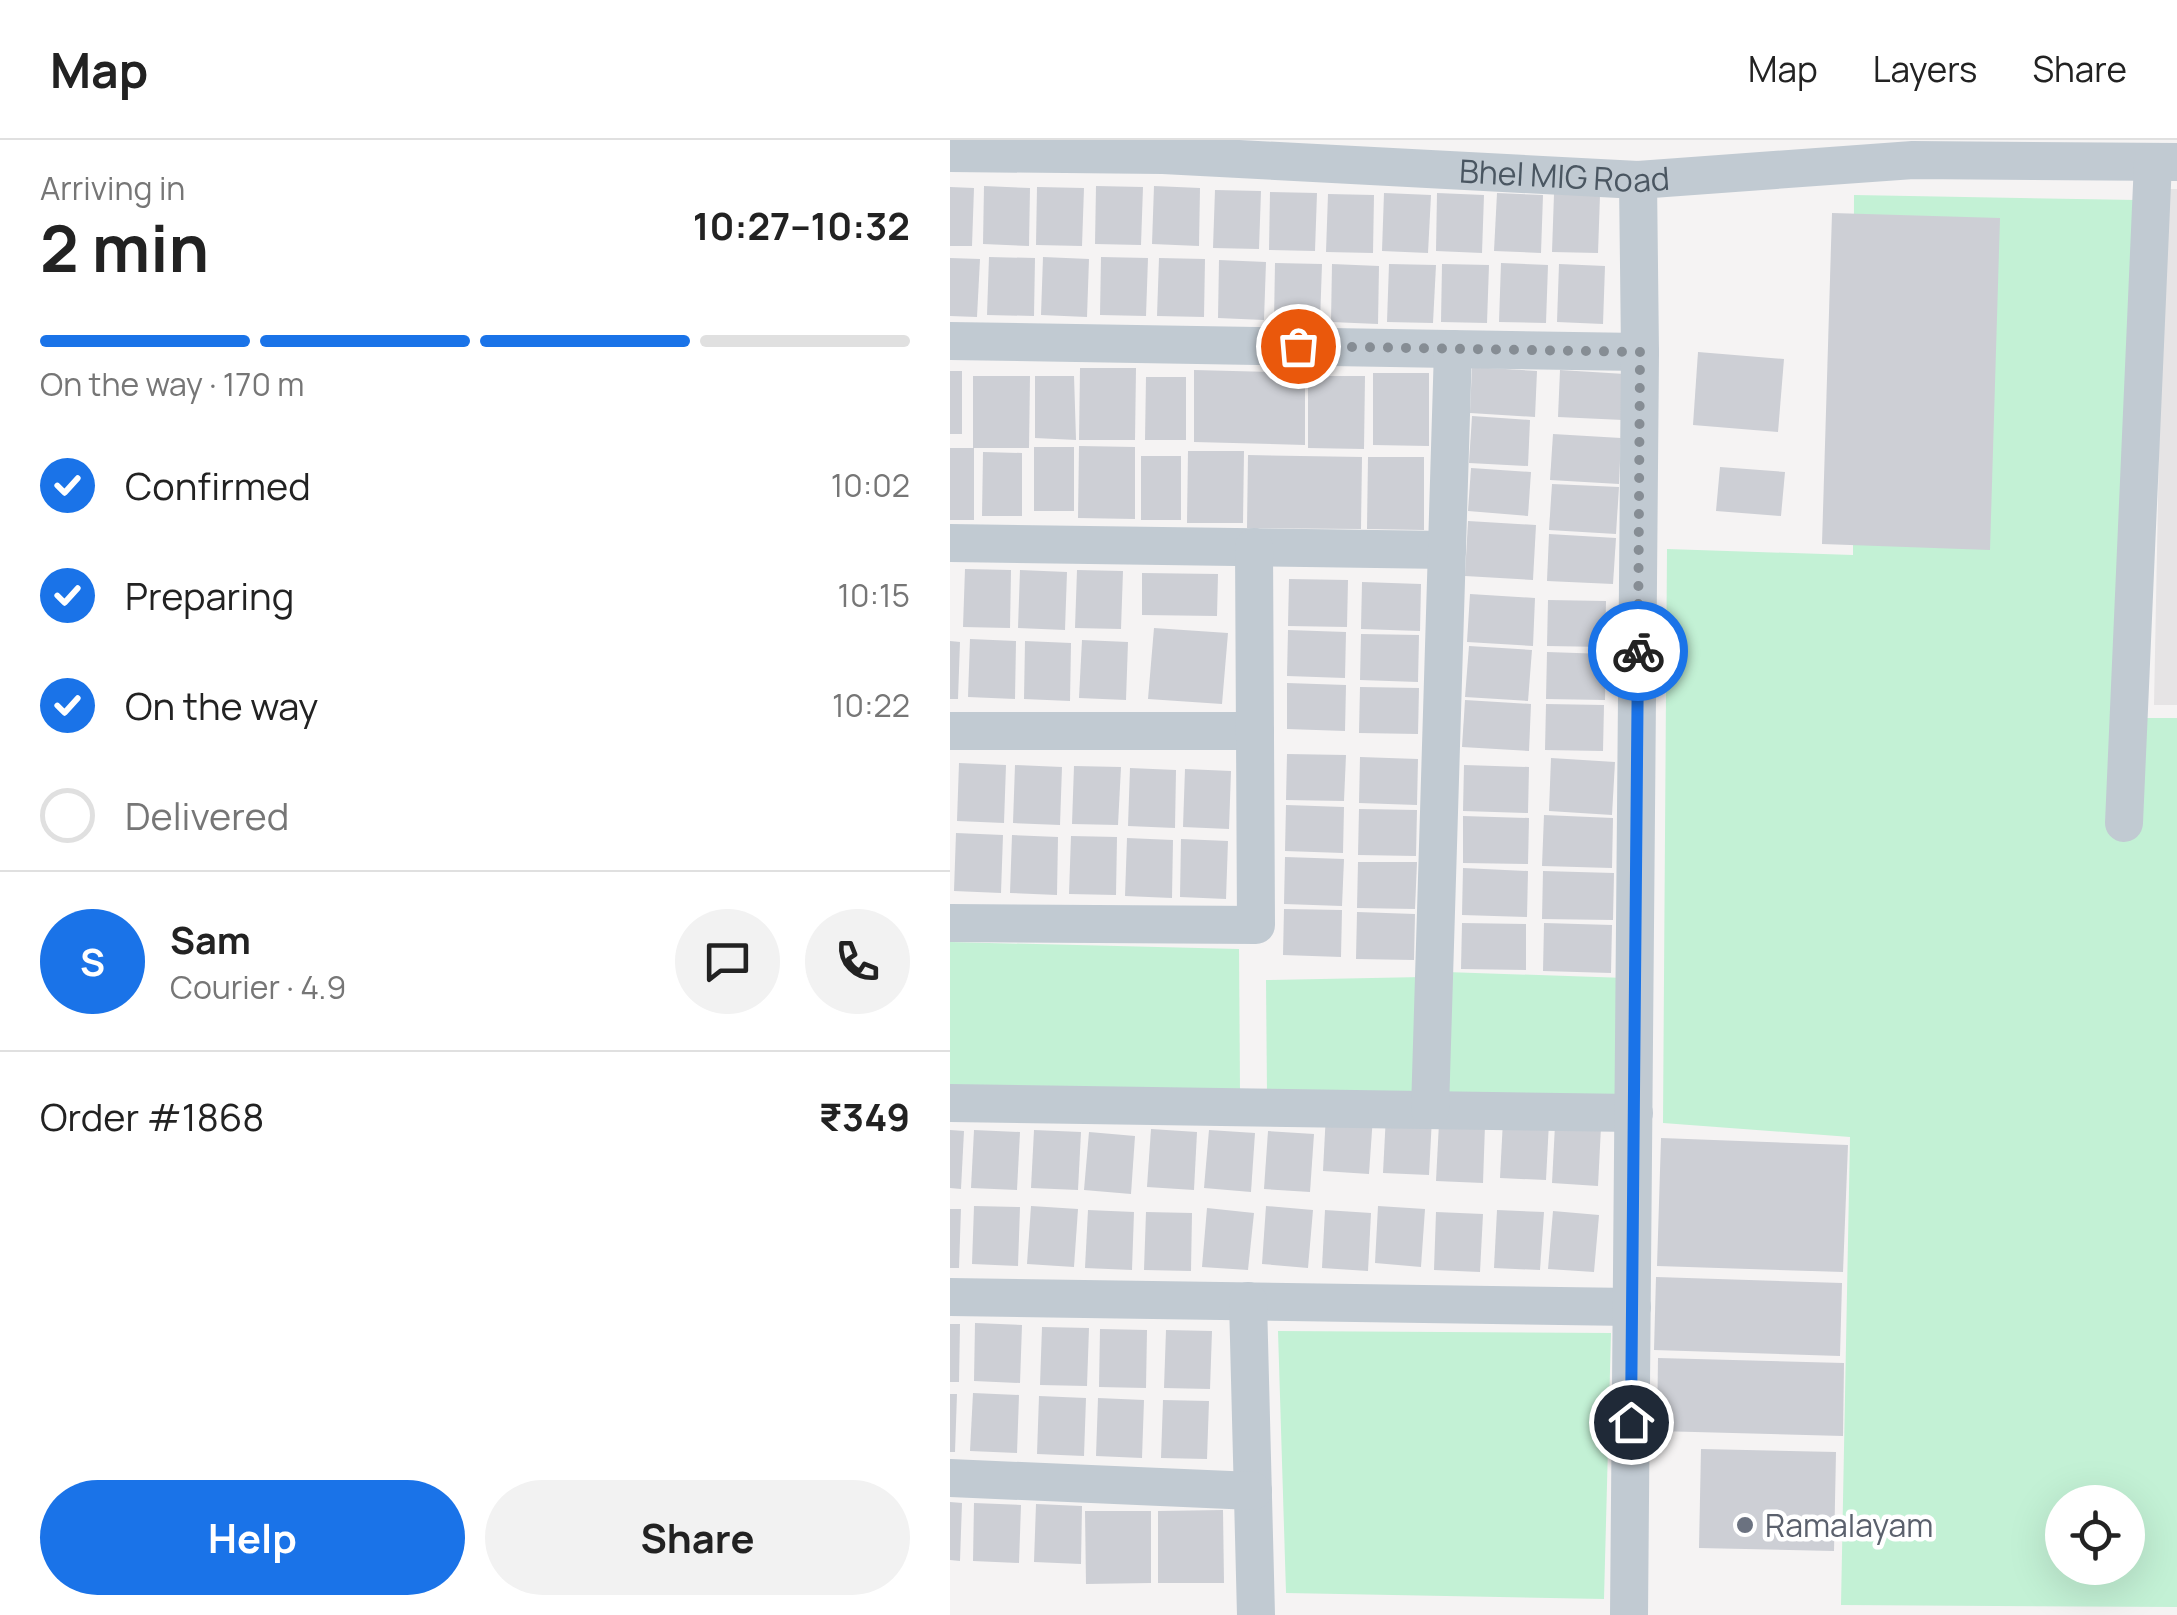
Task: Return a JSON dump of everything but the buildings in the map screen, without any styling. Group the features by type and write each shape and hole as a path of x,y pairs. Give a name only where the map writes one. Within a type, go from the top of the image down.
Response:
{"street":[{"name":"Bhel MIG Road","path":"963,149 1163,148 1638,180 1913,150 2114,151 2165,162"},
{"path":"2124,822 2165,162"},
{"path":"1629,1615 1640,352 1638,180"},
{"path":"950,341 1640,352"},
{"path":"1430,1110 1453,349"},
{"path":"950,542 1447,550"},
{"path":"950,923 1256,925 1254,547"},
{"path":"950,731 1255,731"},
{"path":"950,1103 1634,1113"},
{"path":"950,1297 1632,1307"},
{"path":"1248,1302 1256,1615"},
{"path":"950,1478 1253,1491"}],"shaded area":[{"path":"2164,189 2177,189 2177,705 2154,705"}],"green space":[{"path":"1854,195 2137,200 2142,718 2177,718 2177,1607 1841,1605 1850,1137 1663,1123 1667,549 1853,555"},
{"path":"950,942 1239,949 1240,1090 950,1087"},
{"path":"1446,972 1626,978 1622,1100 1441,1093"},
{"path":"1423,977 1422,1093 1267,1095 1266,980"},
{"path":"1278,1331 1611,1333 1604,1599 1286,1593"}],"way so far":[{"path":"1298,346 1640,352 1638,651"}],"place":[{"name":"Ramalayam","path":"1745,1525"}],"route":[{"path":"1631,1422 1638,651"}]}
